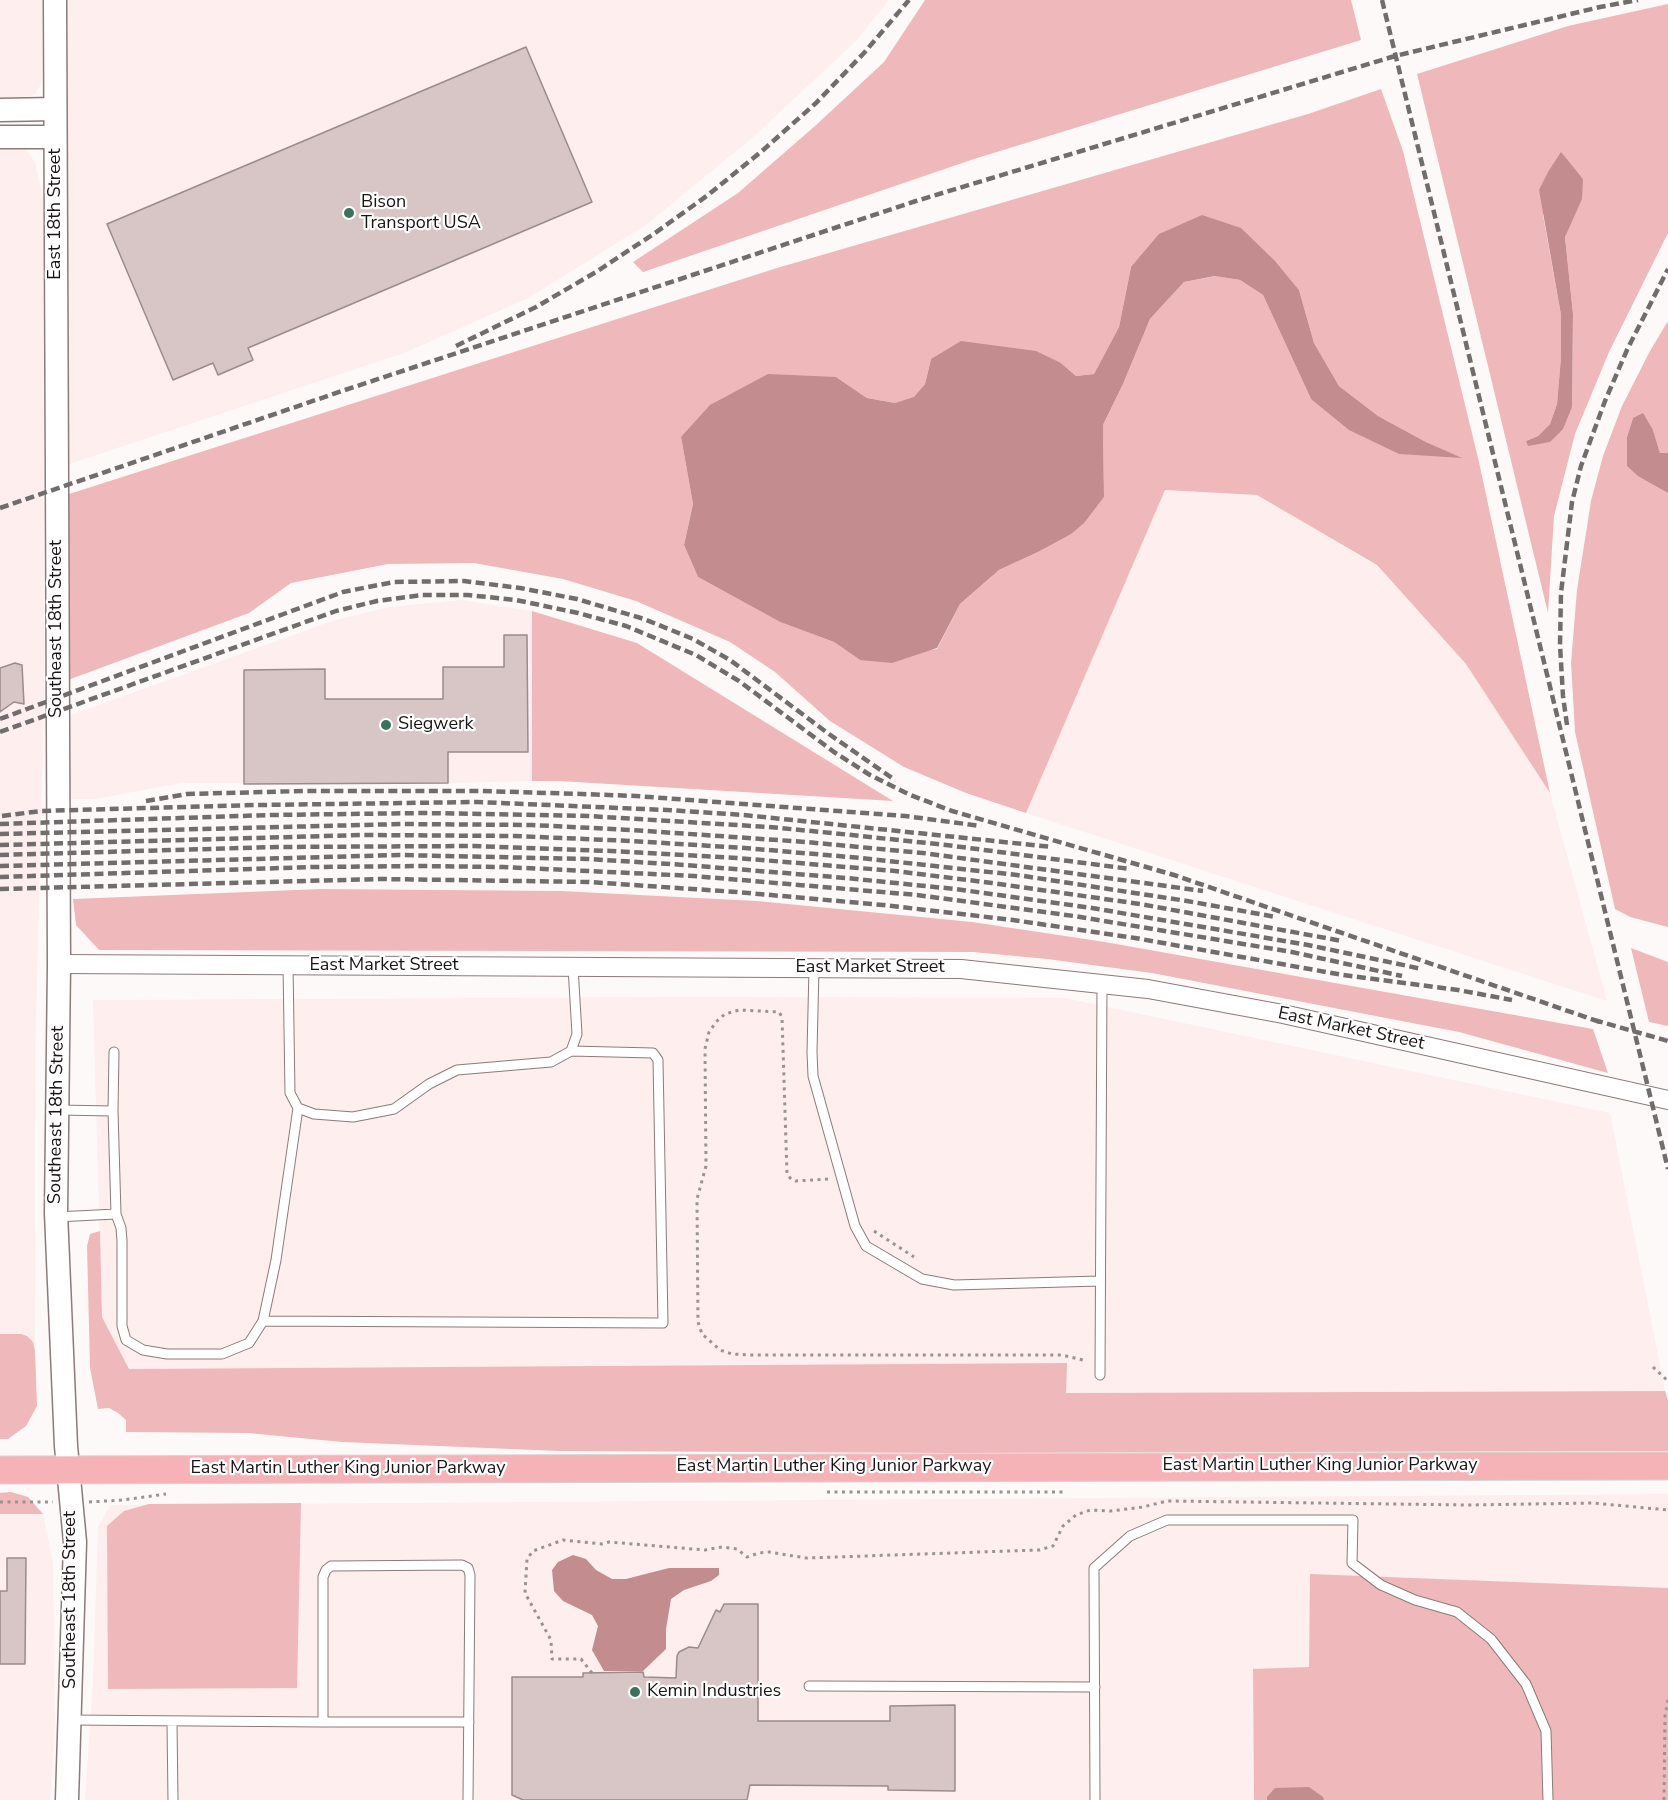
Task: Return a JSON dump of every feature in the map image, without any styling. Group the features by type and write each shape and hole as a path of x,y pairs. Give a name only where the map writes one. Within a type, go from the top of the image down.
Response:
{"main road":[{"name":"East Martin Luther King Junior Parkway","path":"0,1470 1668,1466"}],"street":[{"name":"East 18th Street","path":"55,0 57,429"},
{"path":"0,110 55,109"},
{"path":"0,137 55,137"},
{"name":"Southeast 18th Street","path":"57,429 56,1217 68,1470 75,1542 67,1800"},
{"name":"East Market Street","path":"58,964 961,969 1148,989 1283,1014 1668,1100"}],"lane":[{"path":"114,1052 116,1214 121,1228 122,1326 126,1340 143,1350 167,1354 222,1354 249,1343 263,1321 276,1260 298,1108 290,1094 288,965"},
{"path":"571,1051 577,1035 573,967"},
{"path":"814,968 813,1076 855,1226 866,1246 922,1279 954,1285 1100,1281"},
{"path":"1100,1375 1102,984"},
{"path":"263,1321 663,1323 658,1060 653,1053 571,1051 551,1062 456,1070 429,1084 394,1109 353,1117 314,1114 298,1108"},
{"path":"57,1110 113,1111"},
{"path":"56,1217 116,1214"},
{"path":"1095,1800 1094,1568 1130,1536 1167,1520 1353,1520 1352,1563 1381,1586 1415,1600 1457,1612 1491,1639 1526,1684 1546,1731 1548,1800"},
{"path":"323,1722 323,1576 326,1570 331,1566 462,1565 468,1568 470,1575 468,1800"},
{"path":"809,1686 1095,1687"},
{"path":"69,1720 469,1722"},
{"path":"172,1722 173,1800"}],"path":[{"path":"842,1179 796,1181 787,1174 782,1017 779,1012 739,1010 725,1014 709,1032 705,1049 706,1166 697,1199 698,1322 702,1334 720,1350 732,1354 752,1355 1062,1355 1100,1364"},
{"path":"870,1229 919,1260"},
{"path":"1653,1368 1668,1381"},
{"path":"592,1673 581,1659 552,1659 551,1640 525,1593 527,1559 533,1551 563,1540 705,1550 722,1547 737,1549 747,1557 759,1552 769,1552 817,1558 1039,1550 1053,1546 1063,1526 1076,1515 1090,1510 1111,1511 1167,1501 1468,1505 1593,1503 1668,1510"},
{"path":"1664,1800 1665,1716 1668,1700"}],"shaded area":[{"path":"0,0 42,0 42,77 35,94 23,100 0,100"},
{"path":"64,0 889,0 855,42 753,137 646,225 528,298 404,353 66,465"},
{"path":"925,0 1351,0 1361,40 974,159 643,272 633,262 738,193 815,126 884,62"},
{"path":"1668,4 1668,233 1609,352 1575,434 1554,516 1548,613 1417,74 1568,26","holes":["1572,167 1583,179 1565,237 1573,314 1572,407 1550,442 1526,441 1538,436 1550,424 1557,404 1561,357 1561,315 1543,215"]},
{"path":"1381,89 1403,151 1479,462 1550,793 1466,664 1377,565 1257,495 1165,490 1026,813 966,793 904,767 830,721 775,672 730,642 636,601 563,579 474,563 388,564 291,583 249,613 68,680 66,495 777,268 1308,114","holes":["1276,262 1299,290 1314,343 1339,386 1378,416 1460,458 1311,399 1263,295 1240,280 1216,276 1184,282 1150,319 1103,425 1104,497 1071,533 1038,552 999,570 960,604 937,649 860,660 834,642 780,622 698,577 684,545 693,504 681,437 836,377 867,398 895,403 914,398 925,384 931,359 1061,363 1076,376 1094,374 1119,327 1131,267"]},
{"path":"0,145 24,147 29,153 35,163 43,198 44,694 35,1060 35,1351 33,1342 0,1334"},
{"path":"1561,152 1583,179 1582,199 1565,237 1573,314 1572,407 1563,429 1550,442 1528,446 1526,441 1538,436 1550,424 1557,404 1561,357 1561,315 1539,190"},
{"path":"1202,215 1241,228 1276,262 1299,290 1314,343 1339,386 1378,416 1462,458 1399,454 1349,430 1311,399 1263,295 1240,280 1215,276 1184,282 1150,319 1103,425 1104,497 1084,523 1071,534 999,570 960,604 937,648 892,663 860,660 834,642 780,622 698,577 684,545 693,504 681,437 710,405 768,374 836,377 867,398 895,403 914,397 925,384 931,359 961,341 1036,351 1061,363 1076,376 1094,374 1119,327 1131,267 1159,234"},
{"path":"1668,321 1668,453 1660,453 1653,430 1633,418 1627,437 1627,466 1668,493 1668,927 1630,917 1615,909 1575,732 1571,663 1577,590 1591,501 1603,456 1622,406"},
{"path":"1643,413 1653,430 1660,453 1668,453 1668,493 1638,476 1627,466 1627,437 1633,418"},
{"path":"1165,490 1257,495 1376,565 1466,664 1550,793 1607,1001 1026,813"},
{"path":"461,600 532,611 532,781 181,783 95,799 71,799 71,715 332,621 389,607"},
{"path":"532,611 637,643 893,801 532,781"},
{"path":"321,889 561,891 757,901 972,922 1105,942 1593,1029 1608,1073 1459,1032 1152,973 1047,959 973,952 99,950 76,925 73,899"},
{"path":"1631,948 1668,962 1668,1026 1649,1022"},
{"path":"1065,998 1610,1113 1665,1391 1066,1393 1066,1363 129,1369 102,1317 93,1000"},
{"path":"100,1231 102,1317 129,1369 1067,1363 1066,1393 1665,1391 1668,1400 1668,1451 945,1453 559,1451 342,1442 248,1433 126,1432 126,1420 118,1413 109,1408 98,1409 90,1368 87,1246 90,1234"},
{"path":"0,1334 27,1336 33,1342 35,1351 37,1406 26,1426 8,1439 0,1439"},
{"path":"11,1492 28,1497 43,1514 0,1514 0,1493"},
{"name":"Kemin Industries","path":"1668,1494 1668,1800 85,1800 93,1680 98,1527 110,1505"},
{"path":"301,1503 297,1688 108,1689 107,1526 124,1511 149,1504"},
{"path":"0,1514 43,1514 53,1563 55,1723 50,1800 0,1800"},
{"path":"573,1555 586,1559 596,1570 612,1579 626,1579 669,1568 719,1568 719,1575 711,1581 684,1590 671,1599 666,1629 666,1649 643,1671 604,1671 592,1650 598,1626 592,1615 563,1601 554,1591 552,1570 558,1562"},
{"path":"1310,1574 1668,1588 1668,1800 1254,1800 1253,1669 1309,1667"},
{"path":"1309,1787 1324,1800 1267,1800 1275,1788"}],"building":[{"name":"Bison Transport USA","path":"526,47 592,202 248,348 253,360 218,375 213,363 173,380 107,224"},
{"name":"Siegwerk","path":"504,635 527,635 528,752 448,752 448,783 244,784 244,670 325,669 325,699 443,699 443,667 504,667"},
{"path":"15,663 22,665 24,704 14,702 0,712 0,668"},
{"path":"7,1558 26,1558 25,1664 0,1664 0,1591 7,1591"},
{"name":"Kemin Industries","path":"724,1604 758,1604 758,1721 890,1721 890,1706 955,1705 955,1791 888,1790 888,1786 750,1785 747,1800 523,1800 512,1795 512,1677 583,1677 583,1673 643,1672 644,1677 676,1678 679,1652 689,1647 698,1648 716,1610 720,1612"}],"railway":[{"path":"456,346 536,307 596,272 708,195 816,103 864,53 909,0"},
{"path":"1382,0 1668,1169"},
{"path":"0,508 345,390 916,201 1395,56 1638,0"},
{"path":"1567,725 1560,645 1561,593 1572,502 1581,466 1605,401 1627,350 1668,269"},
{"path":"0,719 343,592 394,582 464,581 520,588 577,599 644,619 693,639 730,660 892,778"},
{"path":"0,732 336,611 377,601 422,595 468,595 516,600 626,626 696,655 739,681 834,752 870,775 908,794 952,811 1174,875 1600,1022"},
{"path":"146,801 187,794 304,791 482,791 636,796 905,816 981,826"},
{"path":"2,816 41,811 477,802 744,815 1052,847"},
{"path":"0,824 270,815 425,813 588,816 832,833 1130,869"},
{"path":"0,834 402,824 532,825 806,842 923,853 1203,891"},
{"path":"0,845 362,835 515,836 631,841 861,858 1017,875 1276,917"},
{"path":"0,855 277,847 473,846 737,858 895,871 992,883 1140,904 1342,941"},
{"path":"0,866 399,855 588,859 685,865 955,889 1092,908 1308,945 1422,969"},
{"path":"0,877 421,866 503,867 694,876 917,895 1074,916 1292,952 1402,976"},
{"path":"0,889 381,879 589,882 737,892 883,905 1013,920 1135,938 1343,975 1458,990 1512,1000"},
{"path":"1594,1020 1668,1041"}],"place":[{"name":"Bison Transport USA","path":"349,213"},
{"name":"Siegwerk","path":"386,725"},
{"name":"Kemin Industries","path":"635,1692"}]}
